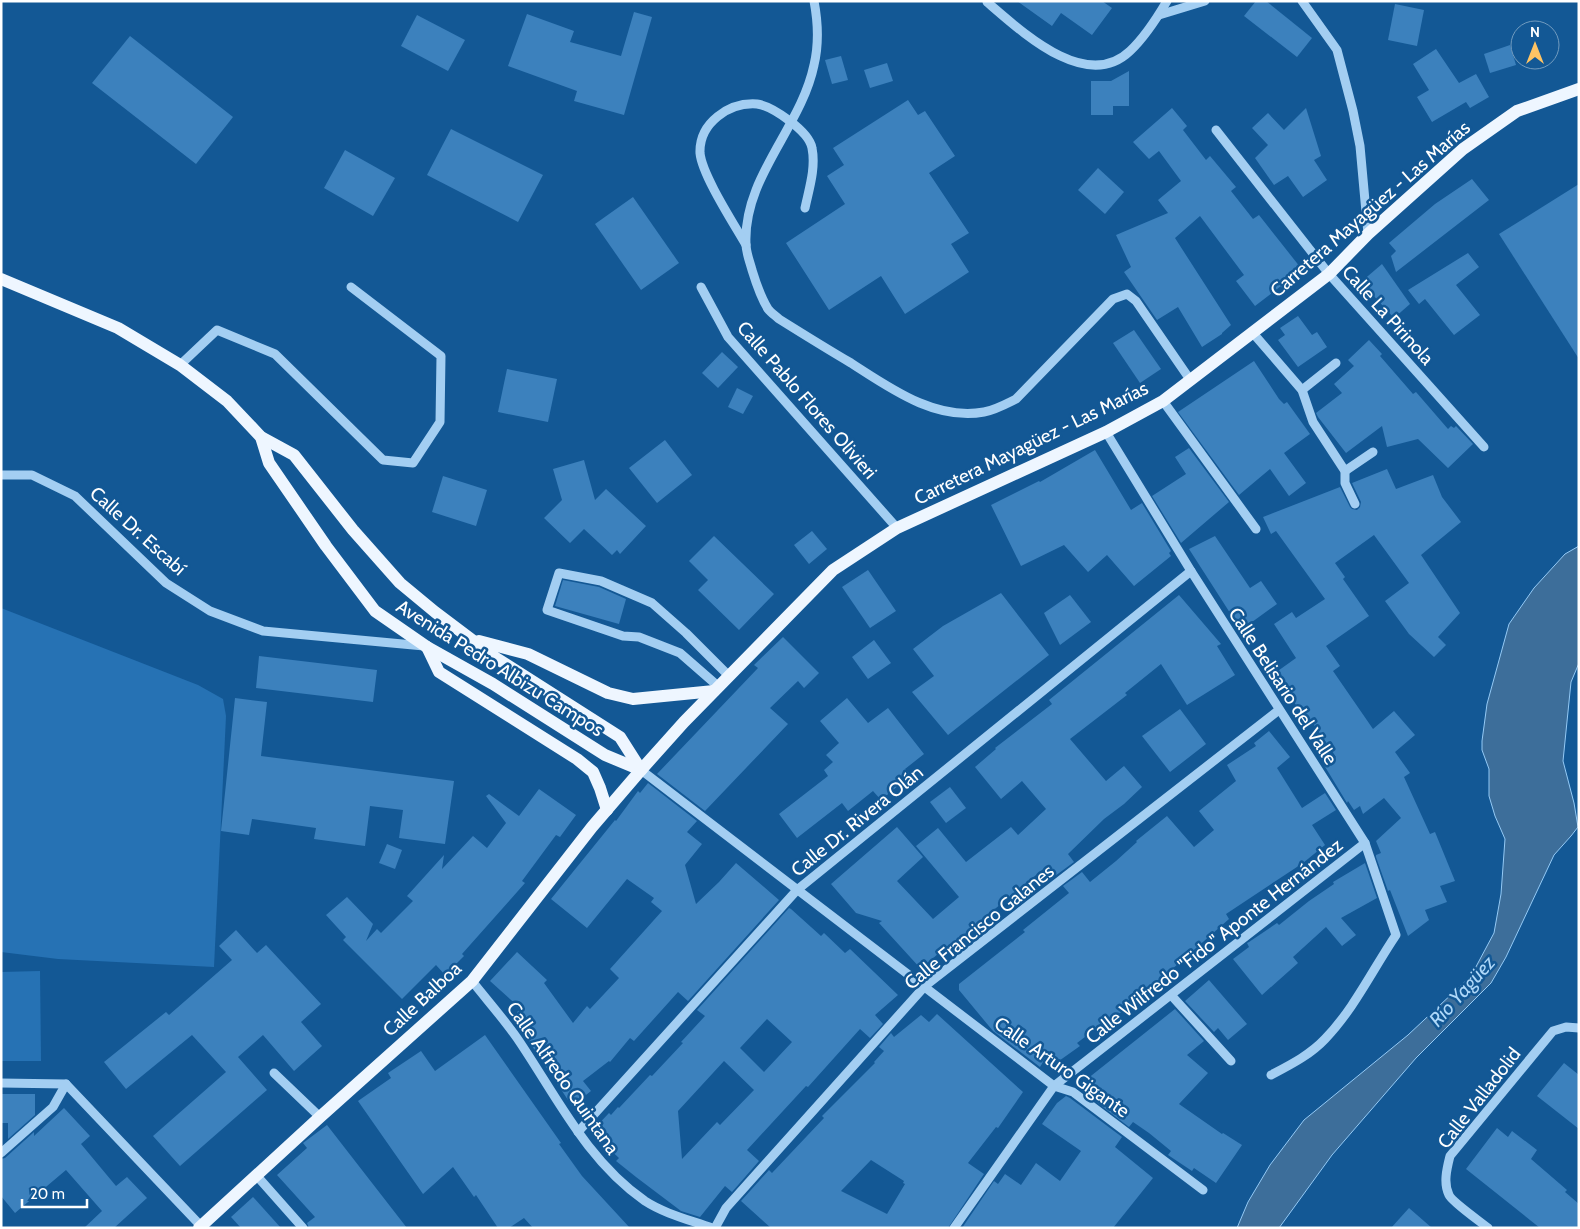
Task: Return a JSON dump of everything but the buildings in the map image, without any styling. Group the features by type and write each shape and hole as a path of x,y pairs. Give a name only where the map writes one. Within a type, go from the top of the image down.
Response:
{"main road":[{"name":"Carretera Mayagüez - Las Marías","path":"641,770 729,676 833,570 897,528 1106,432 1163,401 1329,274 1368,234 1463,149 1517,111 1579,89"},
{"name":"Avenida Pedro Albizu Campos","path":"1,279 118,328 180,365 227,400 261,437 294,455 353,530 400,584 496,658 620,737 641,770"},
{"name":"Avenida Pedro Albizu Campos","path":"261,437 269,463 326,546 375,611 427,647 493,684 605,755 641,770"},
{"path":"471,639 528,654 608,693 633,699 717,689"},
{"path":"427,647 438,672 577,759 593,772 607,810"},
{"name":"Calle Balboa","path":"200,1227 472,981 607,810 641,770"}],"street":[{"path":"746,245 748,216 759,181 802,100 814,66 817,44 814,1"},
{"path":"987,2 1042,46 1072,61 1087,65 1107,64 1130,51 1159,15 1167,1"},
{"path":"1159,15 1205,1"},
{"path":"1302,1 1337,50 1360,146 1368,234"},
{"path":"805,208 813,168 812,146 801,130 791,121 759,104 745,104 720,113 704,131 700,153 708,179 746,245 755,281 768,309 779,319 901,395 926,406 968,413 984,412 1000,407 1016,399 1113,298 1127,294 1136,301 1191,381"},
{"name":"Calle La Pirinola","path":"1216,130 1329,274 1484,446"},
{"path":"180,365 217,330 275,354 383,460 413,463 440,422 441,356 351,288"},
{"name":"Calle Pablo Flores Olivieri","path":"701,288 728,337 897,528"},
{"path":"1252,332 1302,390 1313,422 1345,472 1346,482 1355,504"},
{"path":"1302,390 1336,363"},
{"path":"1163,401 1256,529"},
{"name":"Calle Belisario del Valle","path":"1106,432 1191,571 1365,843 1396,935 1351,1006 1325,1040 1304,1058 1271,1075"},
{"path":"1345,472 1373,452"},
{"name":"Calle Dr. Escabí","path":"1,475 32,475 75,496 166,583 210,611 263,631 427,647"},
{"name":"Calle Dr. Rivera Olán","path":"578,1132 797,890 1191,571"},
{"path":"717,689 680,653 639,637 623,636 547,610 559,573 602,581 652,603 686,633 729,676"},
{"name":"Calle Francisco Galanes","path":"714,1228 726,1208 925,986 1279,710"},
{"name":"Calle Arturo Gigante","path":"641,770 1054,1086 1073,1092 1203,1190"},
{"name":"Calle Wilfredo \"Fido\" Aponte Hernández","path":"954,1228 1054,1086 1365,843"},
{"name":"Calle Alfredo Quintana","path":"472,981 516,1036 578,1132 601,1163 621,1183 647,1202 673,1215 714,1228"},
{"path":"1171,995 1231,1061"},
{"name":"Calle Valladolid","path":"1488,1228 1449,1196 1446,1171 1450,1156 1553,1031 1566,1027 1579,1028"},
{"path":"274,1073 320,1117"},
{"path":"1,1083 66,1084 200,1227"},
{"path":"1,1153 53,1107 66,1084"},
{"path":"257,1176 303,1228"}],"shaded area":[{"path":"1,608 198,685 223,699 226,716 214,967 58,959 1,952"},
{"path":"40,971 41,1061 1,1061 1,972"}],"water":[{"name":"Río Yagüez","path":"1579,546 1579,663 1571,682 1563,761 1578,827 1554,855 1506,957 1491,983 1416,1058 1332,1155 1279,1228 1237,1228 1248,1202 1270,1165 1304,1120 1408,1035 1471,976 1494,933 1501,894 1505,839 1489,796 1489,769 1482,750 1487,704 1509,624 1534,588 1565,554"}]}
